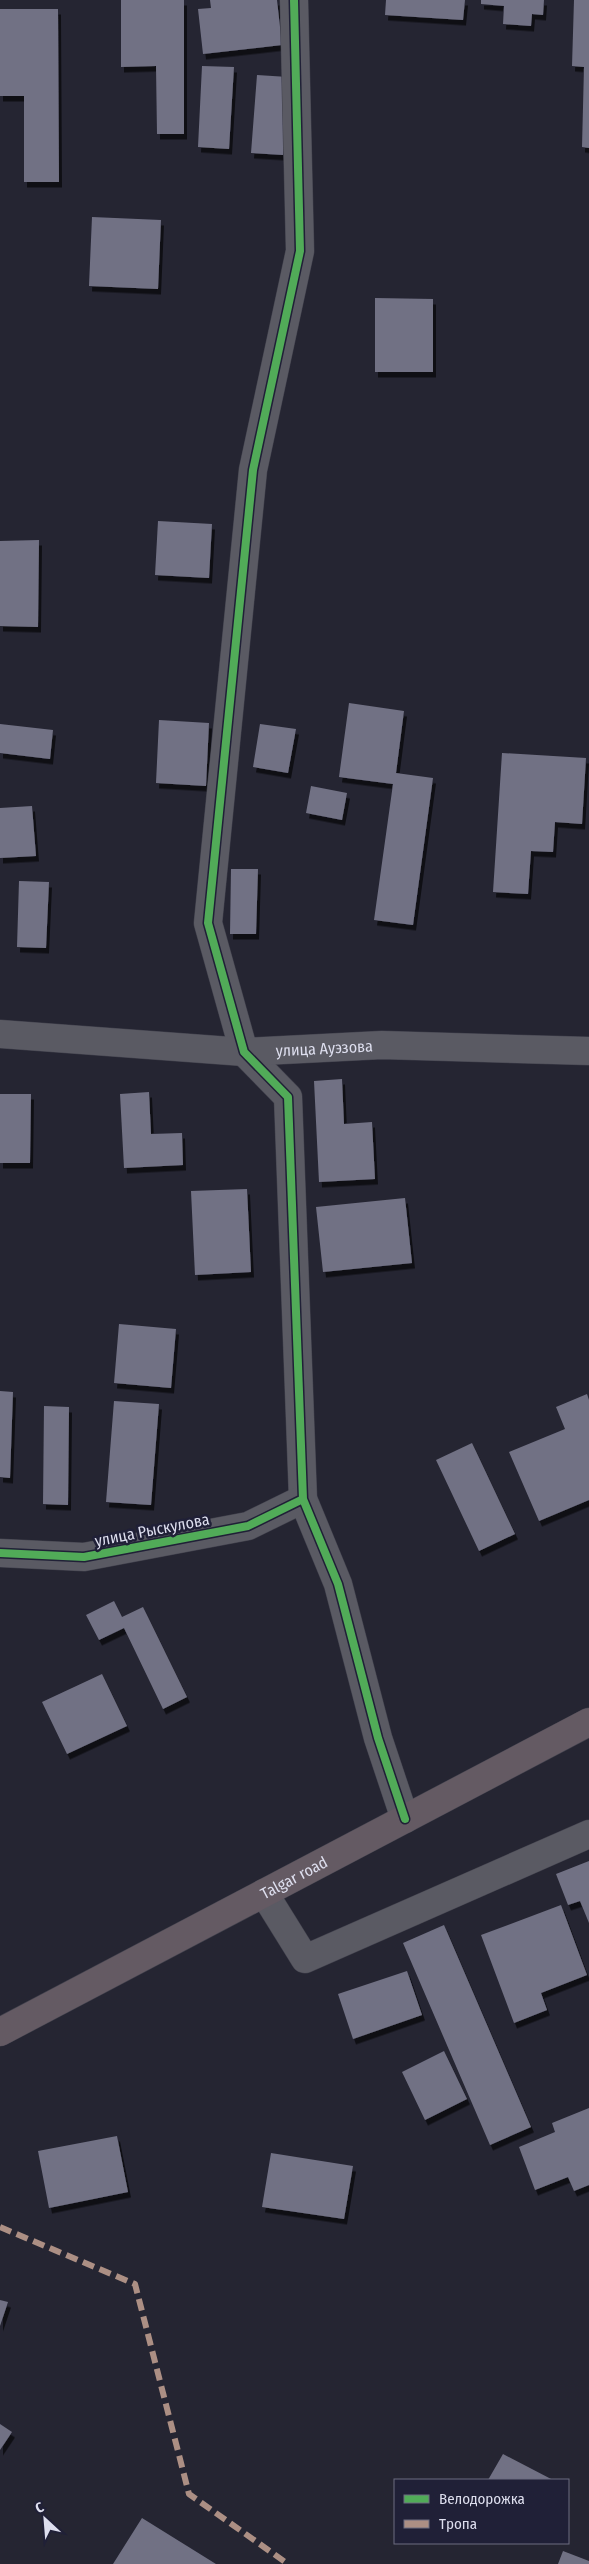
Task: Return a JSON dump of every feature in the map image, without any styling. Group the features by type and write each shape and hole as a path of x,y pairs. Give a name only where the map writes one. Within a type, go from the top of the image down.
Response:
{"main road":[{"name":"Talgar road","path":"0,2032 589,1722"}],"street":[{"path":"294,0 300,251 253,470 208,923 244,1052 288,1097 303,1500 338,1584 378,1738 405,1819"},
{"name":"улица Ауэзова","path":"0,1034 244,1052 382,1044 589,1050"},
{"name":"улица Рыскулова","path":"0,1553 84,1557 248,1526 303,1500"},
{"path":"264,1893 304,1959 589,1834"}],"building":[{"path":"121,0 184,0 184,134 157,134 156,66 121,67"},
{"path":"210,0 277,0 282,45 203,54 198,9 211,8"},
{"path":"386,0 465,0 463,20 385,15"},
{"path":"481,0 544,0 543,15 532,14 531,26 503,24 504,6 481,4"},
{"path":"574,0 589,0 589,148 582,147 584,67 572,66"},
{"path":"0,9 58,9 59,182 24,182 24,96 0,96"},
{"path":"202,66 234,67 229,149 198,147"},
{"path":"257,75 288,77 283,155 251,153"},
{"path":"92,217 161,220 158,289 89,286"},
{"path":"375,298 433,299 433,372 375,372"},
{"path":"158,521 212,524 209,578 155,575"},
{"path":"39,540 38,627 0,626 0,541"},
{"path":"349,703 404,711 396,773 433,778 413,925 374,920 393,784 339,777"},
{"path":"159,720 209,723 206,786 156,783"},
{"path":"0,724 53,730 50,759 0,753"},
{"path":"260,724 296,729 288,773 253,767"},
{"path":"502,753 586,758 582,824 555,822 553,852 531,851 528,894 493,892"},
{"path":"311,786 347,793 342,820 306,813"},
{"path":"32,806 36,856 0,858 0,808"},
{"path":"231,869 258,869 256,934 230,934"},
{"path":"19,881 49,882 46,948 17,947"},
{"path":"342,1079 344,1124 372,1122 375,1179 319,1182 314,1081"},
{"path":"149,1092 151,1134 182,1133 183,1165 124,1168 120,1094"},
{"path":"0,1094 31,1094 30,1163 0,1163"},
{"path":"247,1189 251,1272 195,1275 191,1191"},
{"path":"405,1198 412,1263 323,1272 316,1207"},
{"path":"119,1324 176,1329 171,1388 114,1383"},
{"path":"0,1391 13,1392 10,1478 0,1477"},
{"path":"587,1394 589,1400 589,1500 539,1521 509,1452 565,1429 556,1407"},
{"path":"114,1401 159,1404 151,1505 106,1502"},
{"path":"44,1406 69,1407 68,1505 43,1504"},
{"path":"472,1443 515,1534 479,1551 436,1460"},
{"path":"114,1601 122,1617 143,1607 187,1697 163,1709 124,1628 99,1640 86,1615"},
{"path":"102,1674 127,1726 67,1754 42,1702"},
{"path":"589,1861 589,1923 580,1901 568,1905 556,1874"},
{"path":"561,1905 587,1975 541,1993 547,2010 514,2023 481,1935"},
{"path":"444,1925 531,2127 490,2145 403,1943"},
{"path":"407,1971 422,2015 353,2039 338,1994"},
{"path":"444,2051 467,2099 425,2120 402,2072"},
{"path":"589,2108 589,2185 574,2191 568,2177 535,2190 519,2147 555,2132 552,2123"},
{"path":"117,2136 128,2192 49,2208 38,2151"},
{"path":"271,2153 353,2166 344,2219 262,2207"},
{"path":"0,2300 8,2302 0,2326"},
{"path":"0,2424 12,2432 0,2450"},
{"path":"503,2454 551,2479 489,2479"},
{"path":"142,2518 216,2564 113,2564"},
{"path":"563,2551 589,2561 589,2564 558,2564"}],"marked path":[{"path":"0,2227 135,2284 189,2494 288,2564"}],"cycle path":[{"path":"294,0 300,251 253,470 208,923 244,1052 288,1097 303,1499 338,1584 378,1738 405,1819"},
{"path":"0,1553 84,1557 248,1526 303,1499"}]}
